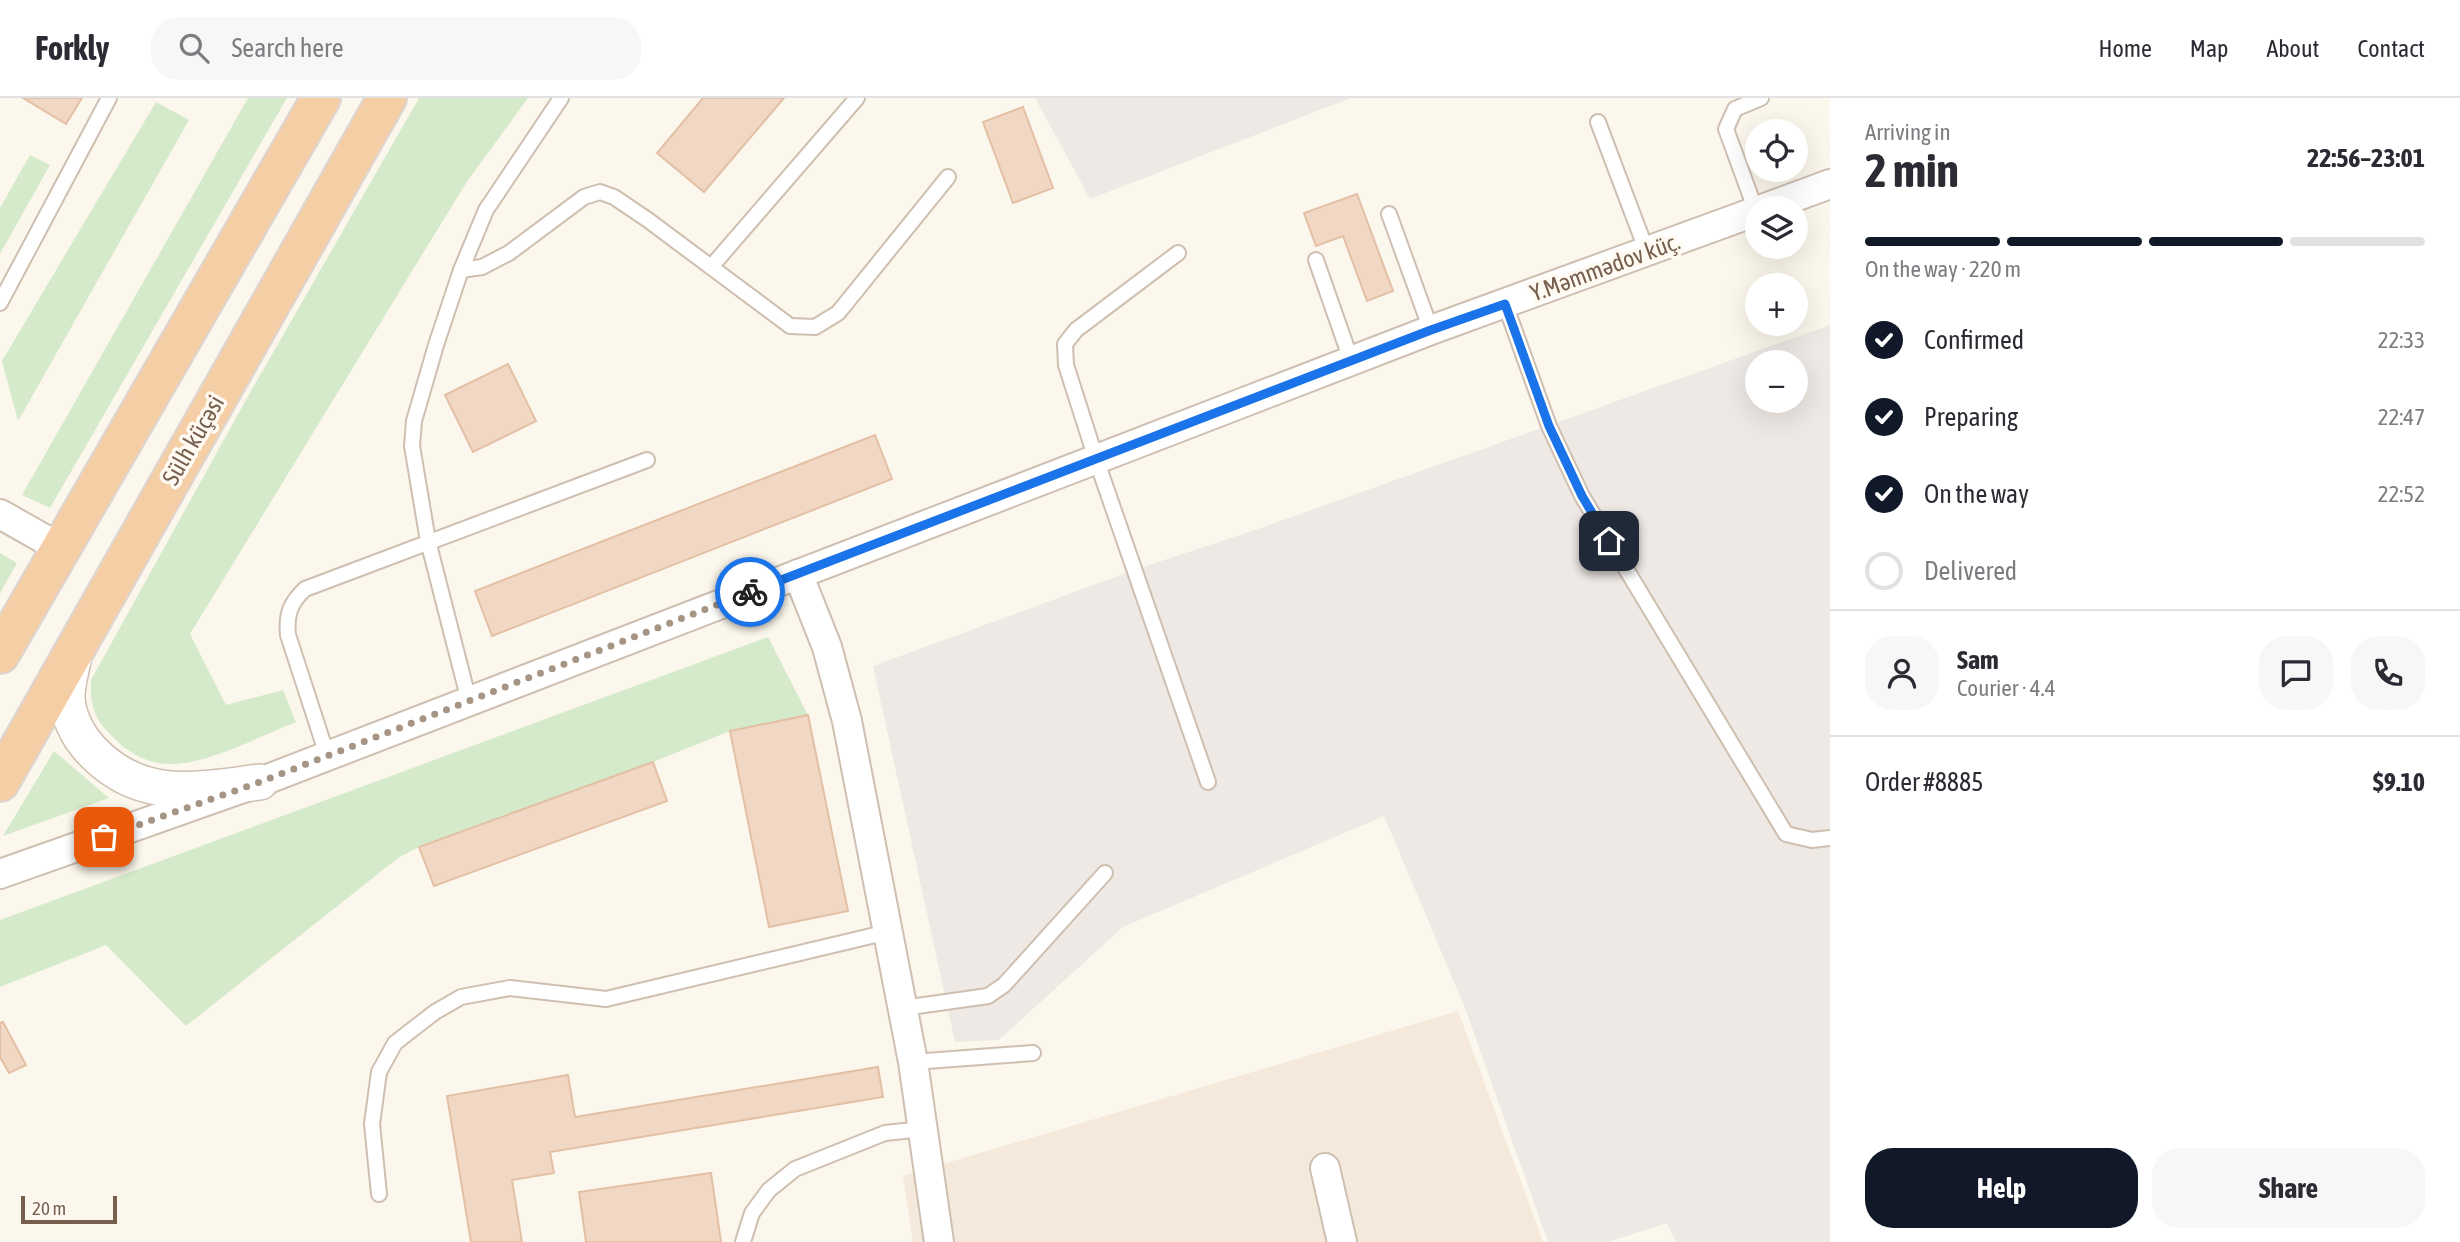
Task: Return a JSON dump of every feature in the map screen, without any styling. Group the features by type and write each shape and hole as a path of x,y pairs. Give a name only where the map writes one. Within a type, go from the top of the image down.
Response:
{"highway":[{"path":"0,654 321,98"},
{"name":"Sülh küçəsi","path":"0,782 387,98"}],"street":[{"path":"1798,196 1830,184"},
{"name":"Y.Məmmədov küç.","path":"0,874 260,782 1351,360 1745,215"},
{"path":"0,514 60,548"},
{"path":"797,574 827,647 847,721 913,1062 939,1242"},
{"path":"75,646 67,697 73,721 84,742 102,762 129,779 157,789 191,791 260,782"},
{"path":"1325,1168 1342,1242"}],"lane":[{"path":"0,303 108,98"},
{"path":"469,701 428,541 412,446 414,421 461,270 486,210 561,98"},
{"path":"711,267 857,98"},
{"path":"1751,196 1726,129 1735,108 1761,98"},
{"path":"1598,122 1647,251"},
{"path":"461,270 482,267 509,253 584,197 600,192 614,197 648,220 790,326 815,327 838,313 948,177"},
{"path":"1389,214 1431,330"},
{"path":"1178,253 1076,330 1065,344 1066,365 1208,782"},
{"path":"1316,260 1351,360"},
{"path":"1505,304 1549,426 1582,496 1786,834 1812,840 1830,838"},
{"path":"327,755 288,635 287,619 292,601 305,589 647,460"},
{"path":"903,1008 988,996 1004,985 1105,873"},
{"path":"379,1194 372,1124 379,1072 395,1043 435,1012 461,997 510,988 606,999 888,932"},
{"path":"913,1062 1033,1053"},
{"path":"743,1242 752,1213 769,1190 795,1168 885,1133 923,1129"}],"shaded area":[{"path":"1035,98 1351,98 1090,199"},
{"path":"1830,325 1830,1242 1676,1242 1667,1223 1608,1242 1548,1242 1465,1008 1384,816 1123,927 999,1040 955,1042 873,666 1134,570 1258,529 1745,355 1745,413 1808,413 1808,350 1760,350 1799,336 1808,336 1808,333"},
{"path":"1458,1011 1543,1242 913,1242 903,1176"}],"green space":[{"path":"248,98 287,98 50,508 22,495"},
{"path":"419,98 528,98 466,183 190,634 226,705 283,690 296,722 233,749 199,760 169,764 141,757 122,746 95,714 91,680 247,398"},
{"path":"156,102 189,120 18,421 2,361"},
{"path":"30,155 50,165 0,254 0,208"},
{"path":"0,553 17,563 0,593"},
{"path":"768,637 808,715 730,731 653,762 419,847 398,858 186,1026 106,945 0,987 0,920"},
{"path":"54,751 109,798 3,836"}],"building":[{"path":"23,98 82,98 66,124"},
{"path":"703,98 784,98 704,192 657,153"},
{"path":"1023,107 1053,188 1013,203 983,122"},
{"path":"1357,194 1393,291 1367,301 1343,236 1316,246 1304,213"},
{"path":"508,364 536,421 473,452 445,395"},
{"path":"875,435 892,479 492,636 475,591"},
{"path":"808,715 848,911 769,927 730,731"},
{"path":"653,762 667,801 434,886 419,847"},
{"path":"3,1022 26,1065 9,1073 0,1057 0,1023"},
{"path":"878,1067 883,1097 550,1152 554,1173 512,1180 522,1242 471,1242 447,1096 568,1075 575,1117"},
{"path":"711,1173 721,1242 586,1242 579,1192"}],"way so far":[{"path":"104,837 260,782 750,592"}],"route":[{"path":"750,592 1505,304 1549,426 1582,496 1609,541"}]}
